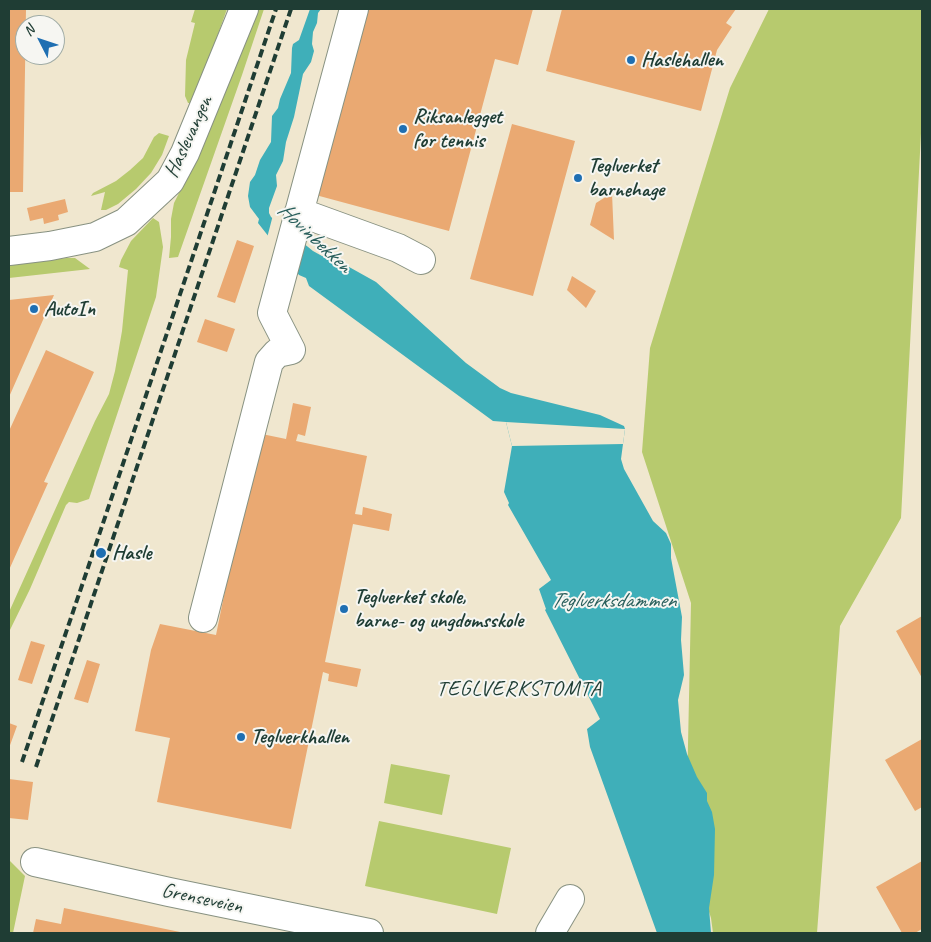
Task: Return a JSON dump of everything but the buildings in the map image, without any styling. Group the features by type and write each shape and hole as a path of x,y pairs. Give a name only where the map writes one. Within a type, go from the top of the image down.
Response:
{"street":[{"name":"Haslevangen","path":"9,251 50,246 95,236 126,222 170,181 185,154 244,9"},
{"path":"203,618 269,362 277,353 291,350 272,313 354,9"},
{"path":"296,222 398,248 421,260"},
{"name":"Grenseveien","path":"35,862 177,894 368,933"},
{"path":"550,933 570,899"}],"green space":[{"path":"195,9 227,9 202,79 191,103 188,103 185,96 186,60 195,23 191,22"},
{"path":"256,9 264,9 242,75 178,257 169,258 171,219 174,203 208,135"},
{"path":"769,9 922,9 922,114 901,518 840,626 817,933 713,933 711,918 686,839 691,603 642,452 650,348 730,88"},
{"path":"159,133 169,136 162,155 151,173 118,204 106,210 101,210 105,192 91,196 93,193 116,181 130,170 143,158 154,137"},
{"path":"153,218 159,222 163,247 156,297 89,499 77,503 69,502 66,505 30,589 9,632 9,612 109,394 122,331 128,270 119,267 121,260 131,241"},
{"path":"75,258 90,269 9,278 9,263"},
{"path":"391,764 450,775 442,815 384,803"},
{"path":"379,821 511,848 497,914 365,886"},
{"path":"9,860 25,876 13,933 9,933"}],"water":[{"name":"Teglverksdammen","path":"310,9 321,9 318,13 317,23 313,32 312,44 314,51 311,62 303,74 283,161 276,175 277,186 269,208 271,217 313,251 322,256 333,258 376,282 466,363 500,388 511,393 600,415 624,426 621,459 624,469 653,521 666,533 671,544 671,558 682,617 681,640 684,675 678,700 681,732 687,754 697,777 707,793 707,801 712,812 715,829 714,875 709,908 711,933 657,933 590,747 587,729 600,719 545,610 539,589 551,580 508,505 509,503 504,492 512,446 506,422 493,421 309,286 306,278 299,275 258,223 259,219 250,207 248,196 250,182 271,142 272,116 278,108 291,73 293,44 299,40"}],"pier":[{"path":"273,215 283,223 283,258 267,238"},
{"path":"506,422 625,429 623,444 512,446"}],"railway":[{"path":"22,762 276,9"},
{"path":"36,767 291,9"}],"place":[{"name":"Haslehallen","path":"631,60"},
{"name":"Riksanlegget for tennis","path":"403,129"},
{"name":"Teglverket barnehage","path":"578,178"},
{"name":"AutoIn","path":"34,309"},
{"name":"Hasle","path":"101,553"},
{"name":"Teglverket skole, barne- og ungdomsskole","path":"344,609"},
{"name":"Teglverkhallen","path":"241,737"}],"district":[{"name":"TEGLVERKSTOMTA","path":"519,689"}],"water label":[{"name":"Hovinbekken","path":"314,238"}]}
